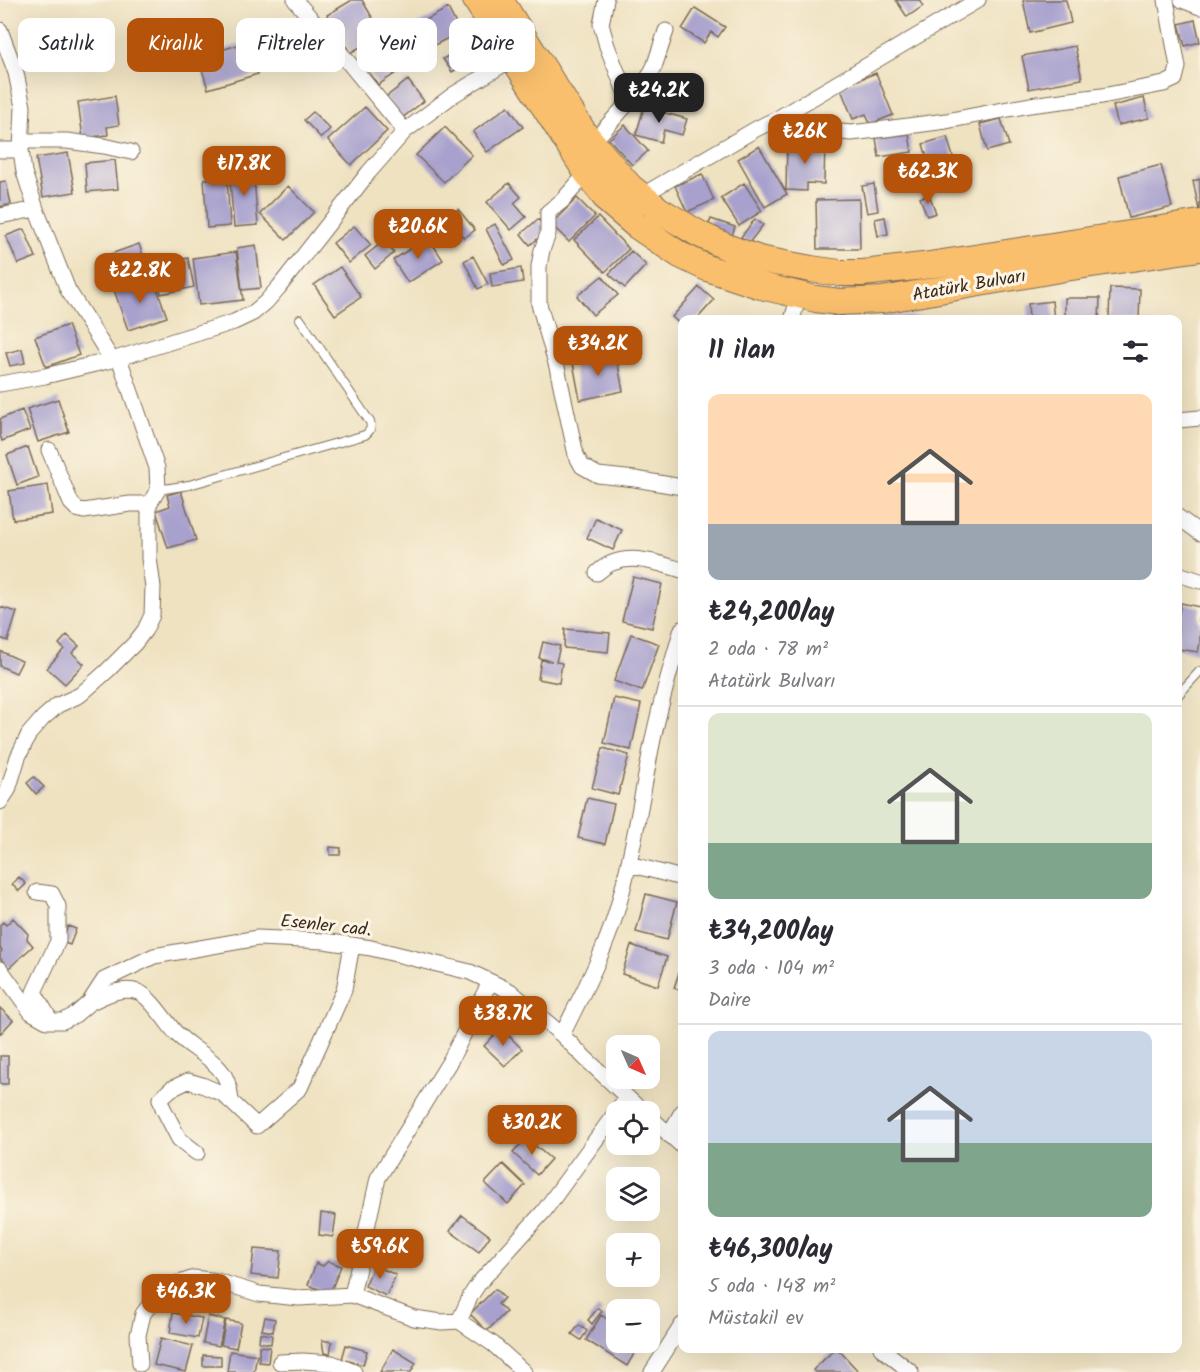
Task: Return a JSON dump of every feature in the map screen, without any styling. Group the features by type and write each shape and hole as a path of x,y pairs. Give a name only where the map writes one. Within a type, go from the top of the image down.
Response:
{"highway":[{"name":"Atatürk Bulvarı","path":"476,0 489,18"},
{"name":"Atatürk Bulvarı","path":"500,0 507,18"},
{"name":"Atatürk Bulvarı","path":"528,72 587,173 609,202 622,214 680,255 735,278 795,313 816,299 839,302 882,300 1065,268 1200,249"},
{"name":"Atatürk Bulvarı","path":"530,72 578,124 630,187 641,196 659,210 699,234 759,259 840,273 863,273 923,266 1200,223"}],"street":[{"path":"295,0 405,131"},
{"path":"606,0 601,24 629,102"},
{"path":"641,196 978,0"},
{"path":"780,117 820,130 851,133 946,121 1164,84 1175,79 1178,67 1166,0"},
{"path":"1182,0 1200,7"},
{"path":"0,30 16,73 23,107 24,172 36,208 68,290 116,359 157,468 158,490 149,504 149,558 153,605 146,630 81,695 58,705 29,734 18,757 8,790 0,802"},
{"path":"592,143 645,84 654,68 666,31"},
{"path":"0,384 116,359 206,332 254,313 279,287 369,172 405,131 453,95 507,72"},
{"path":"0,150 22,145 68,141 131,152"},
{"path":"587,173 562,201 548,212 548,234 539,266 539,304 557,367 576,455 582,466 598,475 678,486"},
{"path":"0,216 36,208"},
{"path":"1182,420 1200,418"},
{"path":"49,450 71,503 77,509 84,511 130,504 149,504"},
{"path":"1182,520 1200,533"},
{"path":"597,573 604,566 617,560 637,559 678,569"},
{"path":"1182,575 1200,581"},
{"path":"562,1035 600,958 616,911 653,740 678,642"},
{"path":"628,864 678,877"},
{"path":"37,892 52,894 58,906 58,941 34,992 51,1021"},
{"name":"Esenler cad.","path":"51,1021 63,1021 75,1015 89,1003 104,980 154,956 258,938 324,941 371,948 470,972 510,990 632,1101"},
{"path":"197,1153 180,1139 160,1099 171,1089 188,1081 223,1094 257,1126 300,1088 344,990 352,945"},
{"path":"0,969 32,1012 51,1021"},
{"path":"352,1295 378,1178 450,1061 490,982"},
{"path":"89,1003 122,990 140,992 177,1034 201,1051 223,1074 229,1088 231,1102"},
{"path":"459,1321 479,1283 544,1211 627,1096"},
{"path":"669,1135 678,1119"},
{"path":"660,1126 678,1143"},
{"path":"140,1364 138,1335 143,1314 154,1299 176,1284 194,1278 217,1281 259,1294 299,1298 352,1295 414,1318 442,1322 459,1321 493,1344 524,1372"},
{"path":"652,1372 678,1331"},
{"path":"887,1353 911,1372"},
{"path":"280,1362 332,1363 354,1372"}],"lane":[{"path":"158,490 189,485 368,433 370,422 300,319"},
{"path":"1182,691 1200,671"}],"building":[{"path":"352,0 362,0 373,18 357,18 357,49 350,53 345,45 345,18 329,18 327,15"},
{"path":"896,0 919,0 923,6 907,17"},
{"path":"1023,0 1066,0 1071,23 1030,33"},
{"path":"448,8 453,18 449,18 449,38 437,44 437,18 430,18"},
{"path":"695,8 725,27 718,37 711,32 704,43 682,29"},
{"path":"1195,20 1200,42 1185,46 1179,24"},
{"path":"236,46 236,72 257,72 258,74 208,89 203,72 224,72 224,49"},
{"path":"1075,46 1082,79 1029,89 1022,56"},
{"path":"449,55 449,68 443,59"},
{"path":"369,72 398,72 378,85"},
{"path":"876,73 893,115 870,124 866,114 853,119 840,87"},
{"path":"408,80 424,101 402,118 386,97"},
{"path":"115,96 119,125 107,127 108,135 83,138 78,102"},
{"path":"1144,98 1149,118 1118,125 1113,106"},
{"path":"508,106 523,127 487,152 473,132"},
{"path":"365,107 387,131 351,165 328,140"},
{"path":"644,107 687,119 682,135 664,130 661,142 636,135"},
{"path":"313,112 330,129 321,138 304,120"},
{"path":"1001,119 1009,145 987,151 980,124"},
{"path":"625,125 648,151 632,165 609,139"},
{"path":"445,127 472,155 444,182 416,155"},
{"path":"909,134 912,152 879,157 876,138"},
{"path":"947,137 958,173 934,181 923,144"},
{"path":"787,141 825,142 824,184 807,183 807,191 786,190"},
{"path":"759,146 787,194 765,207 738,159"},
{"path":"68,153 75,192 43,197 36,158"},
{"path":"115,160 118,189 87,192 85,163"},
{"path":"1161,165 1172,207 1129,218 1119,176"},
{"path":"253,167 258,225 234,227 229,170"},
{"path":"702,174 714,200 687,212 675,186"},
{"path":"227,178 230,226 207,228 204,179"},
{"path":"1200,179 1200,210 1199,210 1193,181"},
{"path":"6,181 11,204 0,207 0,182"},
{"path":"509,183 521,197 514,203 526,217 511,230 487,202"},
{"path":"744,183 762,211 739,226 721,198"},
{"path":"874,184 878,211 867,213 862,186"},
{"path":"288,186 314,212 286,240 260,214"},
{"path":"929,194 936,213 927,216 920,198"},
{"path":"577,198 595,216 569,242 551,224"},
{"path":"859,199 860,249 817,249 816,200"},
{"path":"458,209 475,230 464,238 447,218"},
{"path":"598,217 629,249 605,272 574,240"},
{"path":"885,217 888,234 878,236 875,219"},
{"path":"538,219 547,231 530,245 521,234"},
{"path":"711,219 735,227 731,238 707,229"},
{"path":"755,219 763,225 749,243 741,237"},
{"path":"495,224 514,260 504,265 486,229"},
{"path":"354,226 371,245 349,263 333,243"},
{"path":"24,229 36,257 18,264 6,236"},
{"path":"428,237 443,260 408,283 393,260"},
{"path":"384,241 394,253 375,269 365,256"},
{"path":"139,244 149,273 111,285 102,257"},
{"path":"256,245 261,288 242,290 237,248"},
{"path":"631,251 646,265 625,288 609,274"},
{"path":"236,252 243,300 199,305 193,258"},
{"path":"473,256 488,284 478,289 464,261"},
{"path":"188,258 194,287 161,294 155,265"},
{"path":"340,267 361,297 335,315 314,285"},
{"path":"521,268 523,282 492,287 490,273"},
{"path":"602,276 618,295 593,315 577,296"},
{"path":"153,277 167,317 128,330 114,290"},
{"path":"699,287 714,300 700,315 678,315 678,322 672,317"},
{"path":"1110,288 1140,289 1139,315 1109,315"},
{"path":"1065,298 1100,298 1099,315 1065,315"},
{"path":"1052,301 1053,315 1029,315 1028,304"},
{"path":"68,325 79,355 46,367 35,337"},
{"path":"22,349 25,363 10,366 6,353"},
{"path":"616,354 623,391 580,400 573,363"},
{"path":"58,399 69,432 38,442 27,409"},
{"path":"22,410 30,430 2,441 0,419"},
{"path":"28,447 38,477 17,485 7,455"},
{"path":"48,485 52,514 13,520 9,491"},
{"path":"181,491 196,540 168,548 156,511 170,506 167,495"},
{"path":"596,518 622,530 613,550 587,538"},
{"path":"633,577 662,584 652,628 622,621"},
{"path":"1182,603 1200,607 1198,652 1182,650"},
{"path":"0,607 17,612 8,641 0,638"},
{"path":"565,629 610,633 608,652 564,648"},
{"path":"631,634 659,644 642,691 614,681"},
{"path":"67,635 79,646 72,653 84,664 65,684 47,668 64,649 59,644"},
{"path":"543,642 560,646 556,662 562,663 559,683 538,679 541,660 552,661 539,658"},
{"path":"0,651 22,661 16,673 0,666"},
{"path":"614,698 641,704 631,750 604,743"},
{"path":"603,748 629,755 618,795 592,788"},
{"path":"34,777 44,787 36,794 27,783"},
{"path":"587,798 614,804 605,844 578,838"},
{"path":"330,847 341,848 340,855 330,855"},
{"path":"19,877 26,884 19,891 12,884"},
{"path":"646,894 677,902 667,940 636,932"},
{"path":"13,918 28,934 27,939 33,946 9,968 0,958 2,951 0,925 3,922 6,925"},
{"path":"68,926 76,929 70,945 62,942"},
{"path":"631,945 667,957 658,986 622,974"},
{"path":"678,976 678,990 674,988"},
{"path":"0,1008 13,1020 0,1034"},
{"path":"501,1028 522,1049 505,1066 484,1046"},
{"path":"0,1056 8,1056 8,1084 0,1084"},
{"path":"526,1138 551,1159 537,1175 513,1153"},
{"path":"503,1164 525,1185 508,1204 485,1183"},
{"path":"321,1213 336,1215 333,1237 319,1235"},
{"path":"462,1215 490,1236 479,1252 450,1231"},
{"path":"254,1249 281,1251 278,1278 251,1275"},
{"path":"379,1253 387,1256 383,1266 375,1263"},
{"path":"328,1261 341,1266 330,1293 308,1285 316,1263 323,1266"},
{"path":"374,1265 396,1275 386,1296 365,1286"},
{"path":"495,1289 504,1298 498,1304 506,1312 487,1331 470,1314"},
{"path":"598,1308 602,1311 592,1324 588,1320"},
{"path":"173,1313 202,1318 198,1338 170,1333"},
{"path":"601,1315 606,1318 606,1353 586,1340"},
{"path":"208,1316 225,1320 219,1346 203,1343"},
{"path":"265,1317 275,1319 273,1332 262,1330"},
{"path":"226,1320 241,1323 236,1348 221,1345"},
{"path":"579,1325 587,1331 581,1340 572,1334"},
{"path":"260,1333 272,1335 271,1344 259,1342"},
{"path":"161,1338 193,1346 186,1372 154,1365"},
{"path":"322,1340 332,1342 330,1354 324,1353"},
{"path":"346,1345 367,1351 363,1365 342,1359"},
{"path":"259,1346 270,1347 268,1363 259,1362"},
{"path":"393,1349 416,1363 411,1372 380,1372"},
{"path":"230,1351 257,1355 254,1372 227,1372"},
{"path":"606,1353 635,1353 627,1366"},
{"path":"831,1353 842,1353 859,1372 815,1372 813,1370"},
{"path":"203,1355 221,1356 221,1366 203,1366"}]}
